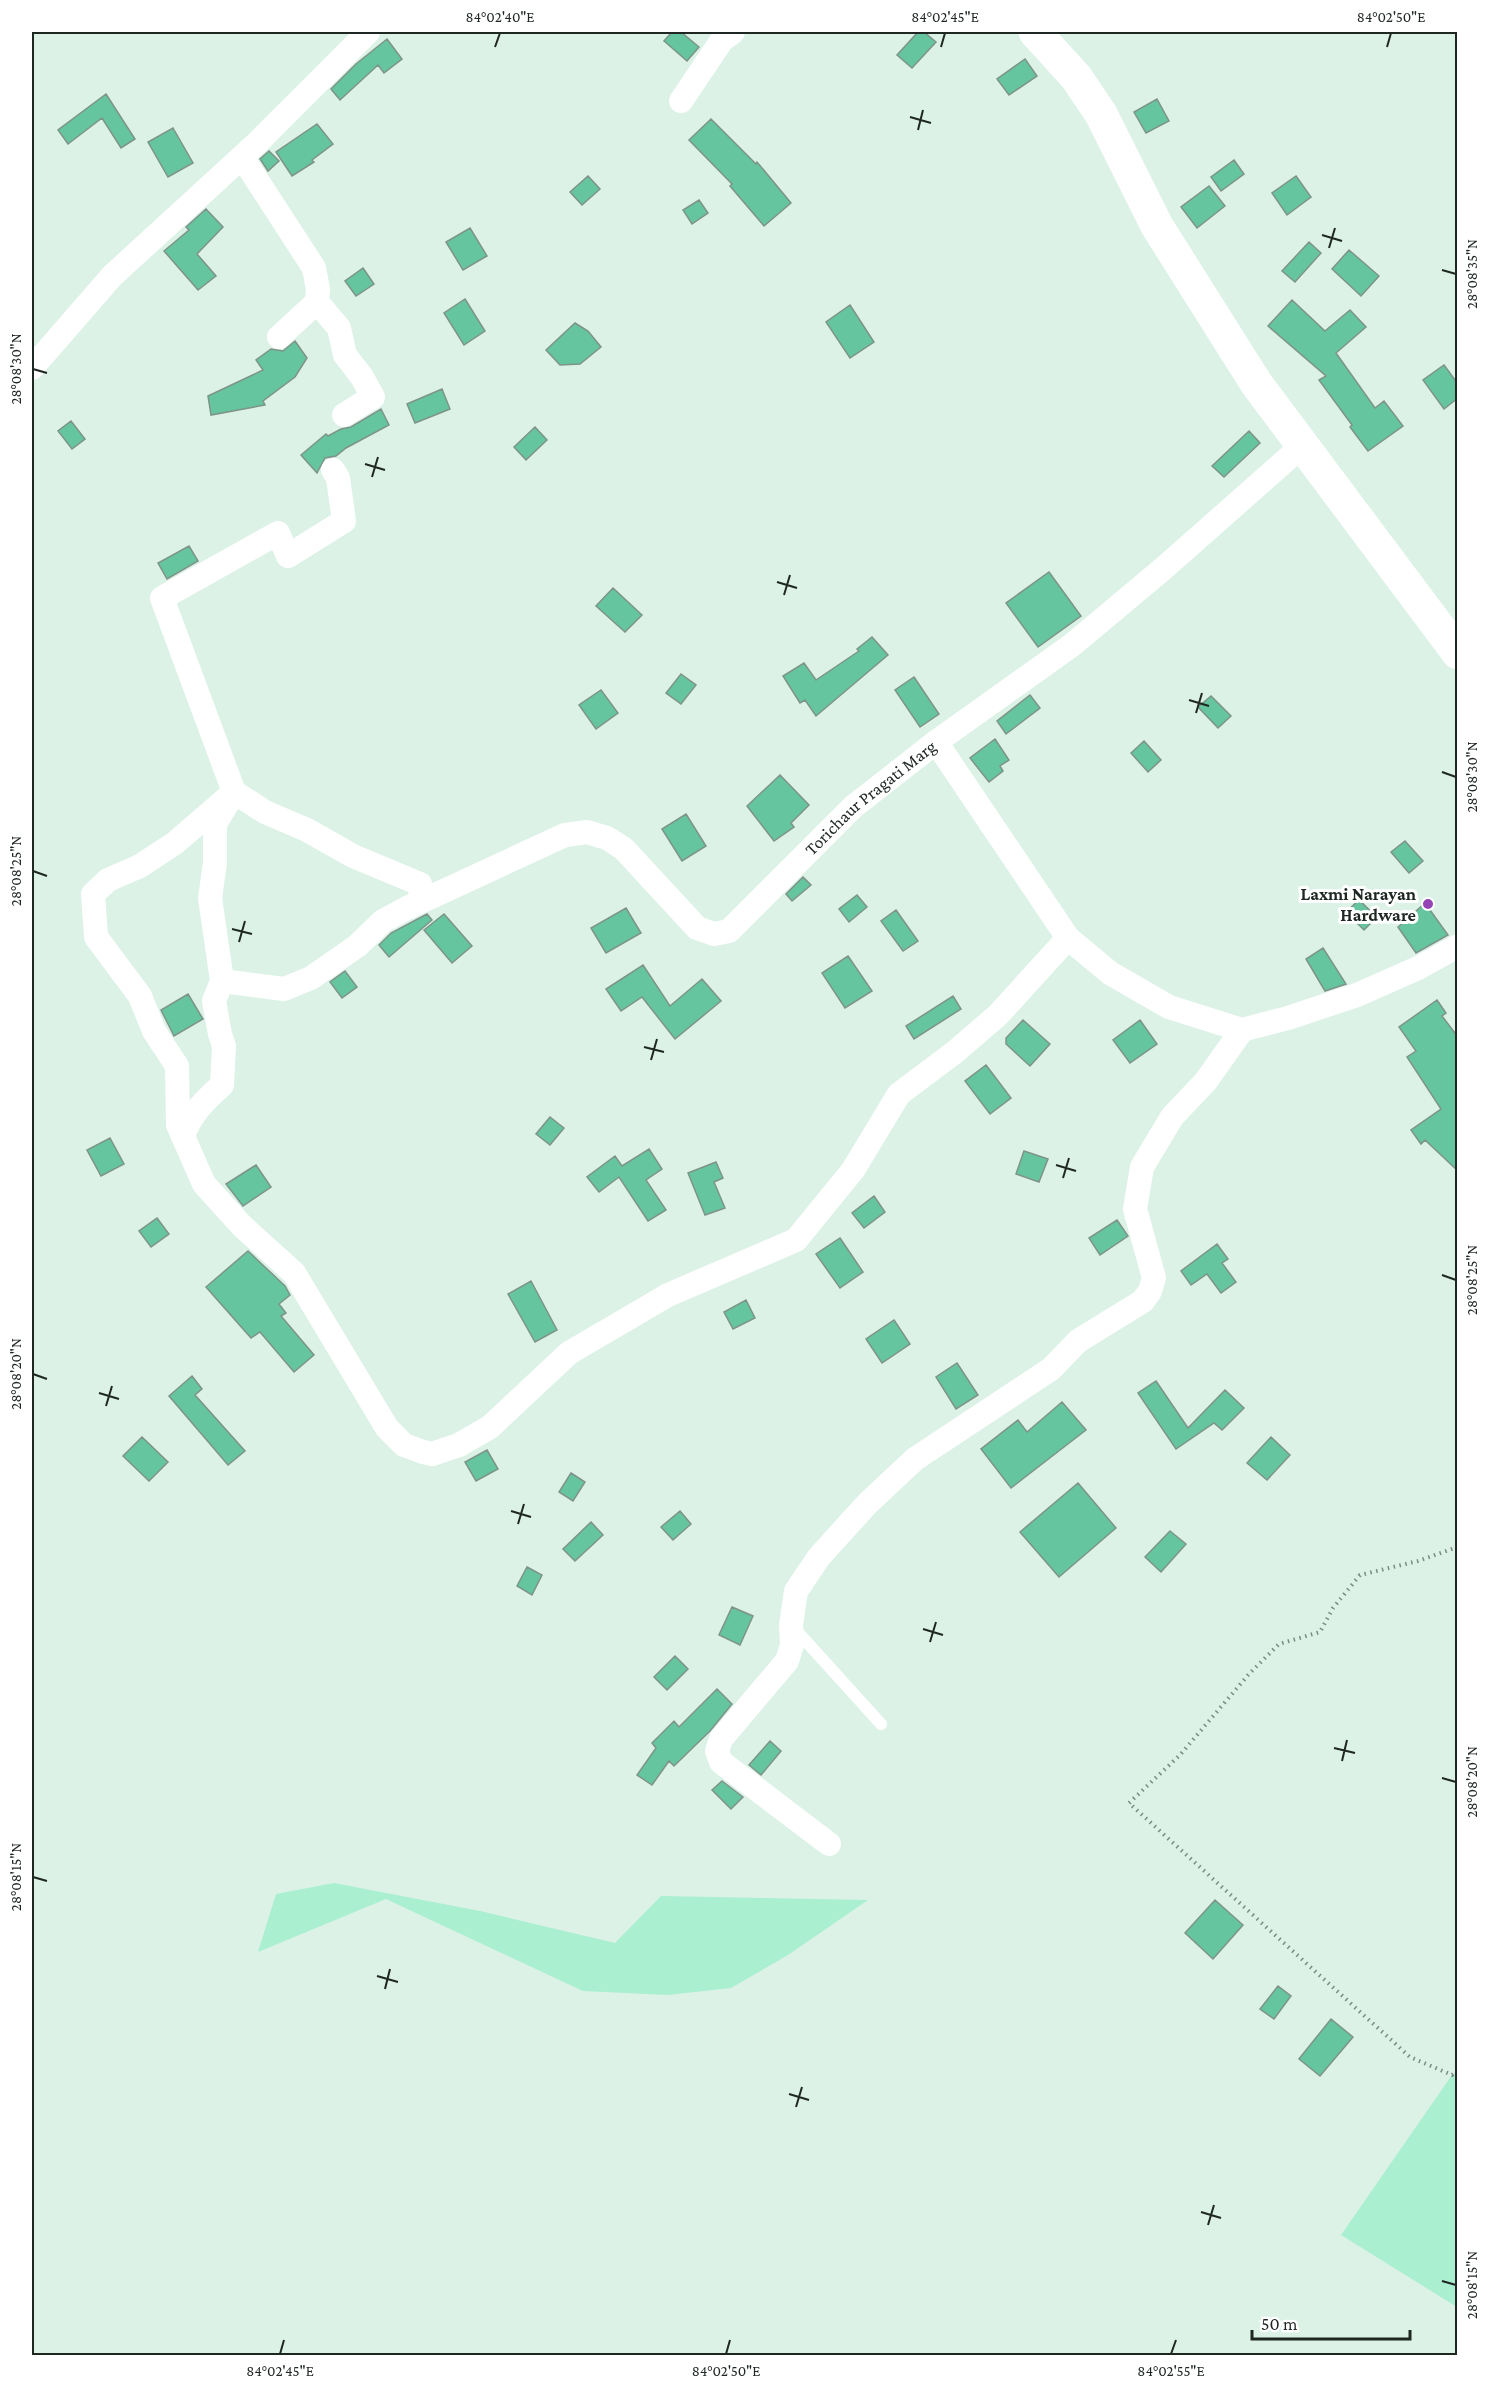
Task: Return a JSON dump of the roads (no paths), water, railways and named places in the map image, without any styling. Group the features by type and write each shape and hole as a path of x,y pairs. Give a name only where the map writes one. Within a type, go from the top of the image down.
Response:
{"main road":[{"path":"1035,32 1076,77 1101,114 1157,226 1256,383 1458,653"}],"street":[{"path":"32,368 112,276 242,158 368,32"},
{"path":"681,101 722,40 733,32"},
{"path":"242,158 314,268 318,289 317,303 279,337"},
{"path":"317,303 339,328 345,355 362,377 373,397 344,415"},
{"name":"Torichaur Pragati Marg","path":"222,981 284,989 311,978 357,946 383,921 565,835 587,832 607,838 624,849 697,927 714,934 729,931 853,807 936,742 1072,645 1164,568 1303,445"},
{"path":"333,470 338,478 344,521 288,556 278,533 162,598 234,792 265,812 307,830 353,856 420,884 421,902"},
{"path":"936,742 1068,938 1110,973 1169,1007 1242,1030 1288,1018 1357,995 1418,968 1458,946"},
{"path":"234,792 175,843 140,866 108,880 93,894 96,937 140,996 154,1031 177,1066 178,1125 204,1184 242,1226 294,1273 387,1428 404,1445 432,1454 459,1445 490,1427 569,1353 668,1295 796,1240 854,1170 899,1095 998,1015 1068,938"},
{"path":"183,1136 189,1120 202,1103 222,1085 224,1046 214,1001 222,981 210,898 215,863 214,824 234,792"},
{"path":"829,1844 721,1762 717,1752 722,1739 787,1661 792,1645 791,1625 796,1590 819,1557 867,1504 915,1459 1052,1369 1078,1341 1143,1301 1154,1278 1135,1209 1142,1167 1172,1117 1206,1081 1242,1030"}],"lane":[{"path":"791,1625 881,1724"}],"place":[{"name":"Laxmi Narayan Hardware","path":"1428,904"}]}
